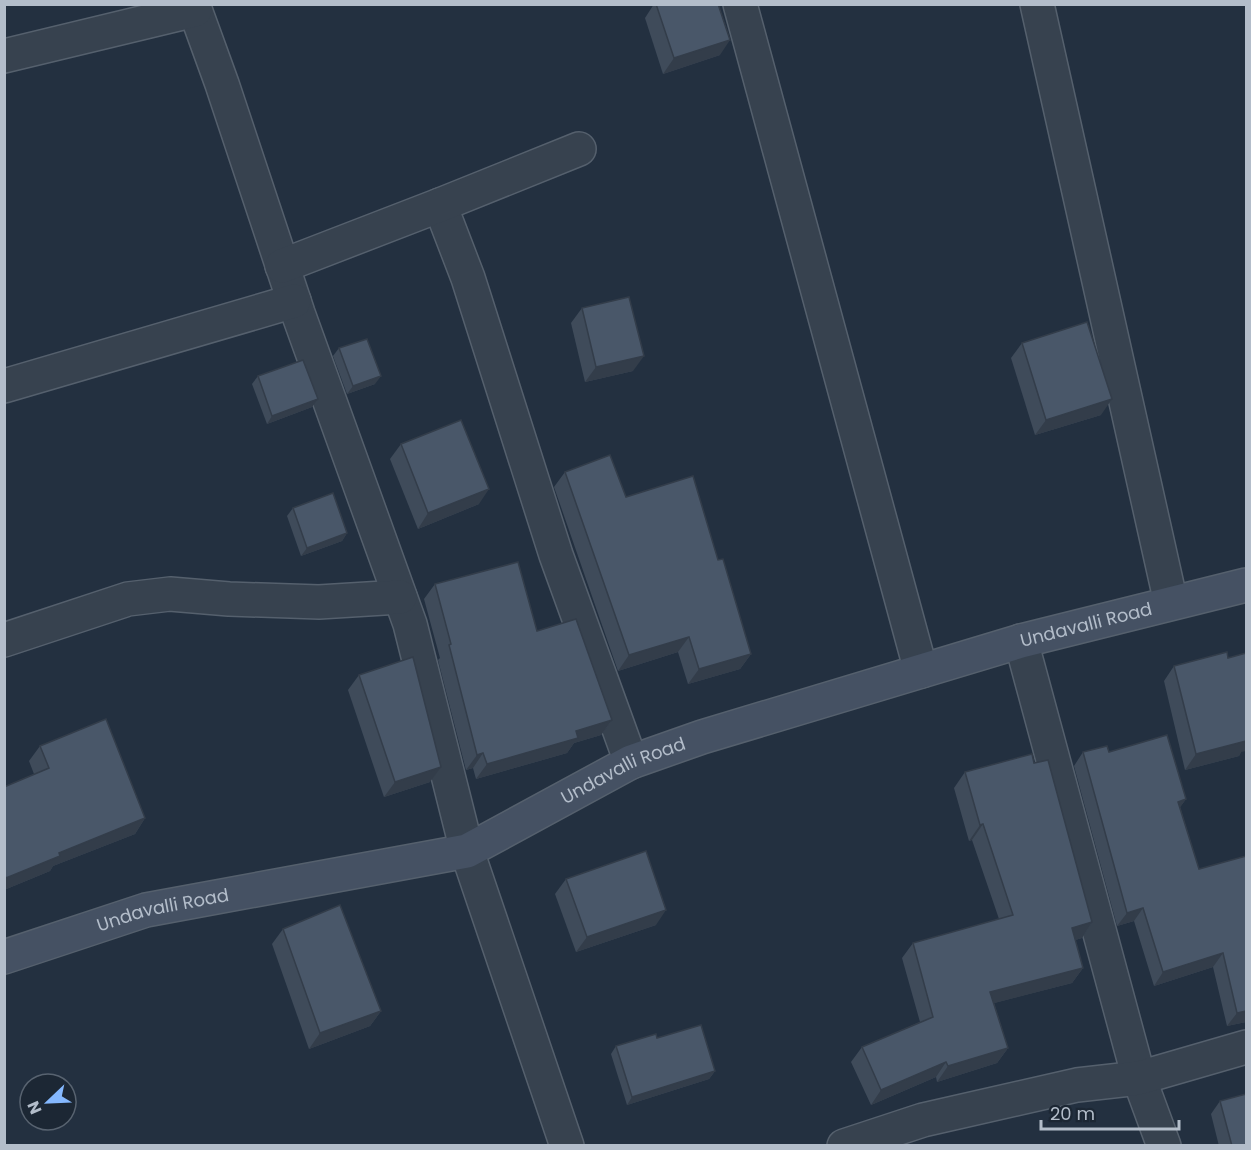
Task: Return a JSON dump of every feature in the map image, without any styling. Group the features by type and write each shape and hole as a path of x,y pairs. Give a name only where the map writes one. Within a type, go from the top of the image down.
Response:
{"main road":[{"name":"Undavalli Road","path":"4,957 146,910 467,851 631,762 702,737 1020,641 1246,585"}],"street":[{"path":"740,4 921,671"},
{"path":"1037,4 1171,603"},
{"path":"4,56 194,7 294,301 410,624 467,851 567,1146"},
{"path":"282,266 579,148"},
{"path":"440,205 468,278 556,555 631,762"},
{"path":"4,386 294,301"},
{"path":"4,640 128,599 170,594 229,599 320,602 400,597"},
{"path":"1020,641 1139,1078 1164,1146"},
{"path":"844,1146 923,1119 1077,1085 1139,1078 1246,1047"}],"building":[{"path":"656,4 718,4 730,40 674,58"},
{"path":"629,297 644,356 596,367 582,308"},
{"path":"1087,322 1112,399 1046,420 1022,343"},
{"path":"367,339 381,376 353,386 339,348"},
{"path":"303,360 318,399 272,416 258,376"},
{"path":"461,420 489,489 428,513 401,444"},
{"path":"610,455 626,497 693,476 718,560 723,559 751,654 699,669 689,637 629,655 565,472"},
{"path":"333,493 347,533 307,548 293,508"},
{"path":"518,562 537,631 576,619 612,720 576,731 578,738 487,764 483,753 477,755 435,584"},
{"path":"1227,652 1228,658 1246,653 1246,741 1196,754 1174,666"},
{"path":"413,657 441,767 395,782 359,675"},
{"path":"106,719 145,818 59,853 60,856 6,878 4,873 4,787 49,768 40,746"},
{"path":"1167,735 1186,799 1178,802 1199,869 1246,856 1246,1011 1237,1013 1223,953 1163,972 1143,908 1127,913 1083,752 1107,746 1109,752"},
{"path":"1032,754 1034,763 1048,760 1092,922 1072,928 1083,968 990,992 1008,1048 948,1066 946,1062 881,1090 862,1047 933,1017 913,943 1013,915 983,824 980,825 965,772"},
{"path":"646,851 666,910 587,937 566,879"},
{"path":"340,905 381,1011 320,1033 283,929"},
{"path":"701,1025 715,1071 632,1097 616,1046 656,1034 657,1038"},
{"path":"1246,1094 1246,1144 1232,1146 1220,1101"}]}
